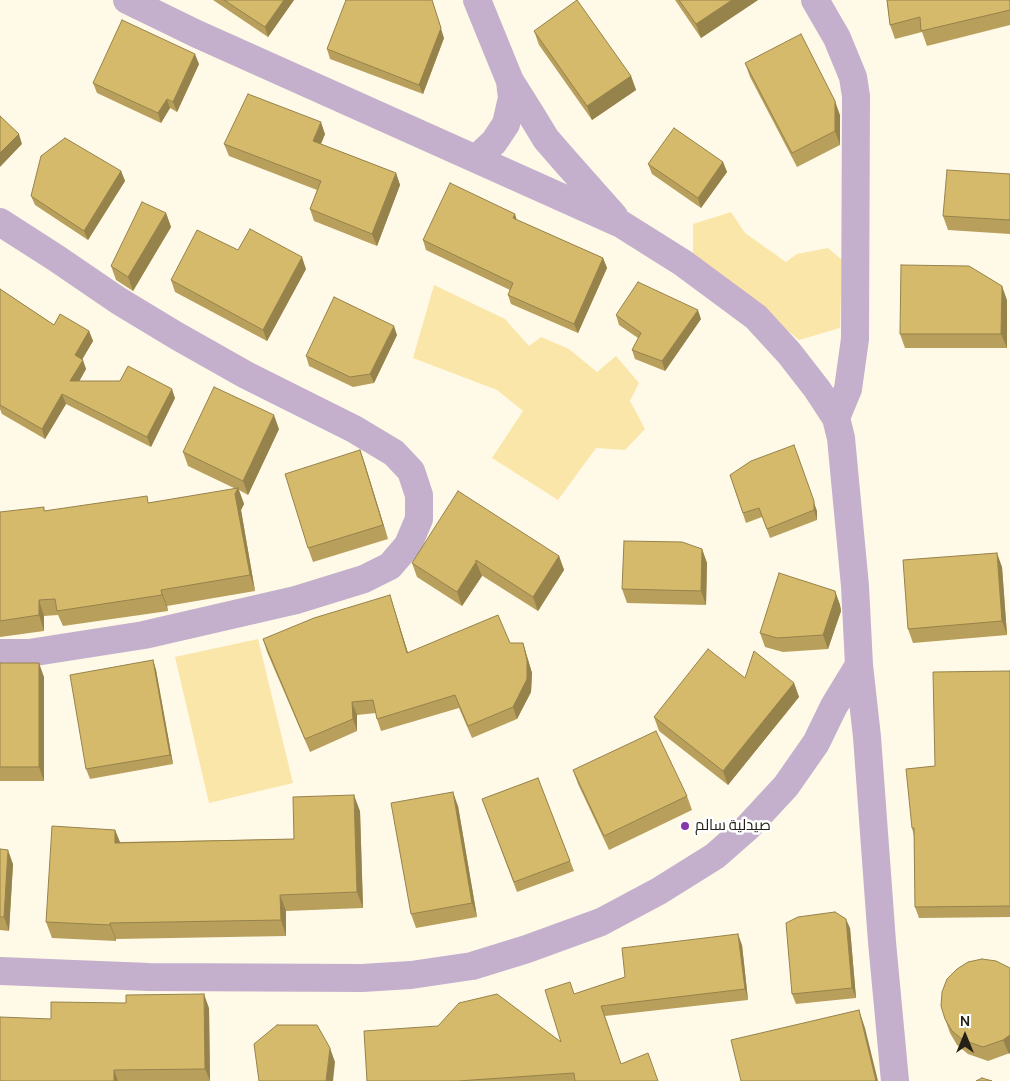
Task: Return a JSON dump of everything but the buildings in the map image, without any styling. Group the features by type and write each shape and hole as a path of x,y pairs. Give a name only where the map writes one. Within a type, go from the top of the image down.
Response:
{"street":[{"path":"127,0 197,34 621,224 756,316 789,353 817,389 836,418 841,438 855,586 859,665 895,1081"},
{"path":"477,0 510,81 546,138 621,224"},
{"path":"815,0 838,38 853,76 856,96 855,339 848,389 836,418"},
{"path":"476,159 494,142 506,124 512,98 510,81"},
{"path":"0,222 118,301 177,336 246,375 354,429 394,453 411,471 419,495 419,519 408,545 390,566 364,579 296,600 144,635 29,653 0,652"},
{"path":"0,971 149,978 362,978 411,975 472,966 527,949 601,922 659,892 715,856 748,827 786,786 816,743 834,706 859,665"}],"shaded area":[{"path":"731,212 745,233 786,262 797,254 828,248 842,260 840,328 799,340 693,253 693,224"},
{"path":"434,285 505,319 529,346 541,337 569,349 597,372 616,356 639,383 630,401 645,429 625,450 596,448 558,500 492,458 523,411 497,390 413,358"},
{"path":"258,639 293,783 209,803 175,657"}],"place":[{"name":"صيدلية سالم","path":"685,826"}]}
